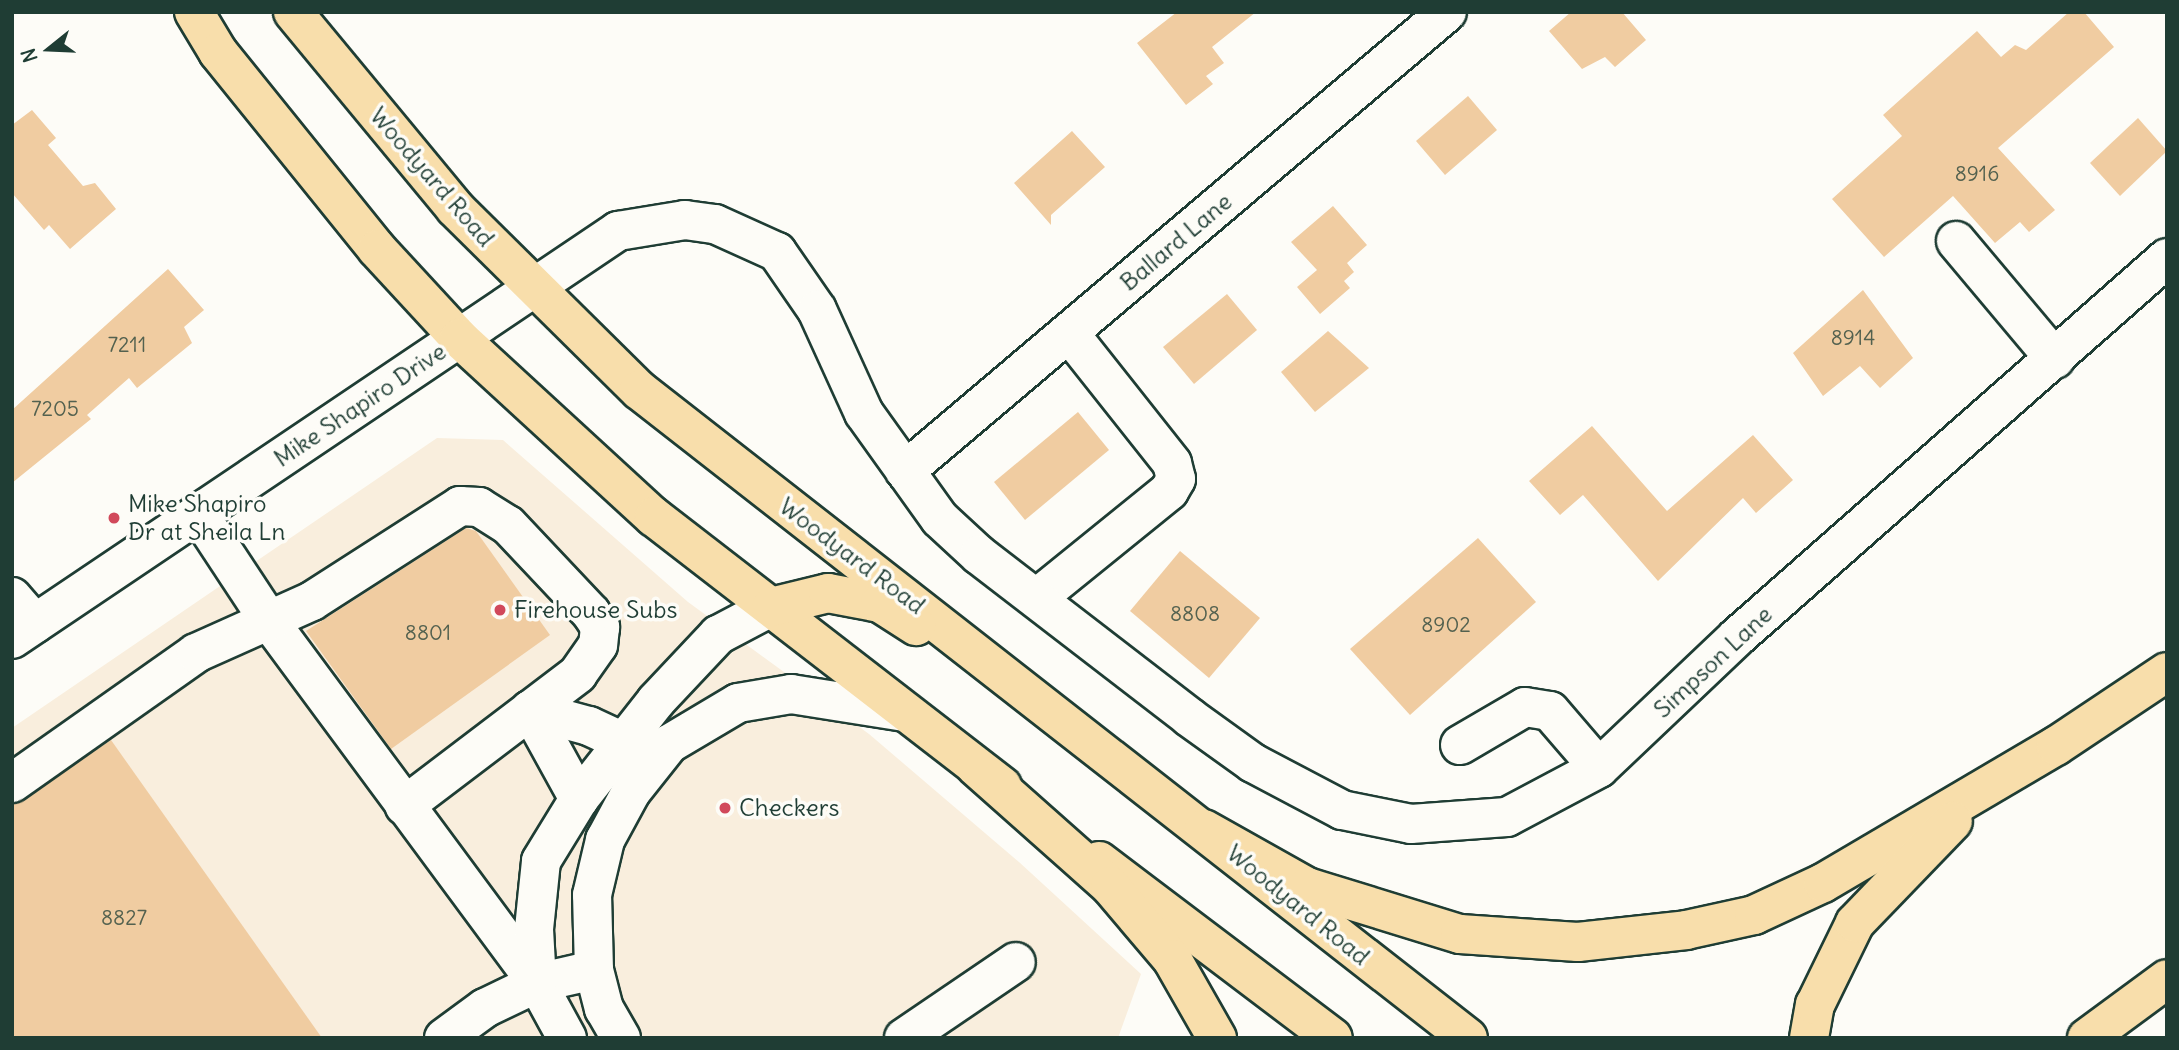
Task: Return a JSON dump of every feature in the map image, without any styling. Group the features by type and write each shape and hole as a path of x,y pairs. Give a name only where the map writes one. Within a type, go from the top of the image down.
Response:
{"main road":[{"path":"194,12 218,52 370,240 459,338 654,517 975,766 1333,1038"},
{"name":"Woodyard Road","path":"293,12 455,208 639,390 1468,1038"},
{"path":"771,607 828,593 880,603 1065,722"},
{"path":"1204,829 1307,887 1460,934 1578,942 1686,930 1754,915 1823,883 1990,781 2056,746 2167,672"},
{"path":"975,766 1110,886 1172,958 1217,1038"},
{"path":"1809,1038 1815,1005 1855,923 1990,781"},
{"path":"2087,1038 2167,979"}],"street":[{"name":"Ballard Lane","path":"905,471 1447,12"},
{"name":"Mike Shapiro Drive","path":"20,620 198,513 618,231 654,221 715,224 757,239 797,274 864,414 905,471"},
{"path":"1956,241 2054,359"},
{"name":"Simpson Lane","path":"905,471 940,519 1189,717 1253,762 1342,810 1411,824 1507,817 1599,768 1737,637 2167,258"},
{"path":"1037,598 1169,491 1176,479 1172,463 1069,333"},
{"path":"12,782 196,653 312,601 460,506 479,507 508,525 600,627 598,645 578,674 404,806"},
{"path":"198,513 270,622 537,984 567,1038"},
{"path":"537,984 534,929 541,861 579,799 624,742 718,635 771,607"},
{"path":"621,1038 604,1009 594,970 592,895 605,840 631,792 669,744 738,703 790,694 905,712"},
{"path":"1460,745 1525,707 1550,711 1599,768"},
{"path":"530,710 589,726 624,742"},
{"path":"530,710 579,799"},
{"path":"904,1038 1016,962"},
{"path":"444,1038 485,1008 537,984 594,970"}],"shaded area":[{"path":"437,438 503,440 688,602 869,734 1019,862 1141,974 1118,1038 12,1038 12,728"}],"building":[{"path":"1177,12 1256,12 1212,47 1224,63 1206,76 1213,84 1186,105 1137,43"},
{"path":"1571,12 1622,12 1646,40 1615,67 1605,57 1582,69 1549,31"},
{"path":"2069,12 2084,12 2114,47 1998,148 2055,210 2029,232 2020,222 1995,243 1953,196 1884,257 1832,199 1902,136 1883,115 1977,31 2001,57 2015,45 2026,50"},
{"path":"1468,96 1497,130 1445,175 1416,141"},
{"path":"32,110 56,138 48,145 83,186 95,183 116,209 70,249 49,225 44,230 12,193 12,125"},
{"path":"2138,118 2167,151 2120,196 2090,163"},
{"path":"1072,131 1105,167 1051,215 1051,225 1014,183"},
{"path":"1333,206 1367,245 1347,263 1354,272 1344,281 1350,288 1320,314 1297,287 1317,270 1291,242"},
{"path":"168,269 204,310 184,327 192,343 137,388 129,378 87,415 91,419 12,483 12,410"},
{"path":"1863,290 1913,358 1880,388 1860,366 1823,396 1793,353"},
{"path":"1227,294 1257,330 1194,384 1163,347"},
{"path":"1328,331 1369,368 1315,412 1281,372"},
{"path":"1078,412 1109,450 1025,520 994,482"},
{"path":"1592,426 1667,511 1753,435 1793,480 1756,513 1743,498 1658,581 1583,495 1560,515 1529,481"},
{"path":"466,528 476,531 550,635 391,749 306,631"},
{"path":"1478,538 1536,602 1410,715 1350,649"},
{"path":"1180,551 1260,618 1209,678 1130,611"},
{"path":"111,740 322,1038 12,1038 12,805"}],"place":[{"name":"Mike Shapiro Dr at Sheila Ln","path":"114,518"},
{"name":"Firehouse Subs","path":"500,610"},
{"name":"Checkers","path":"725,808"}]}
